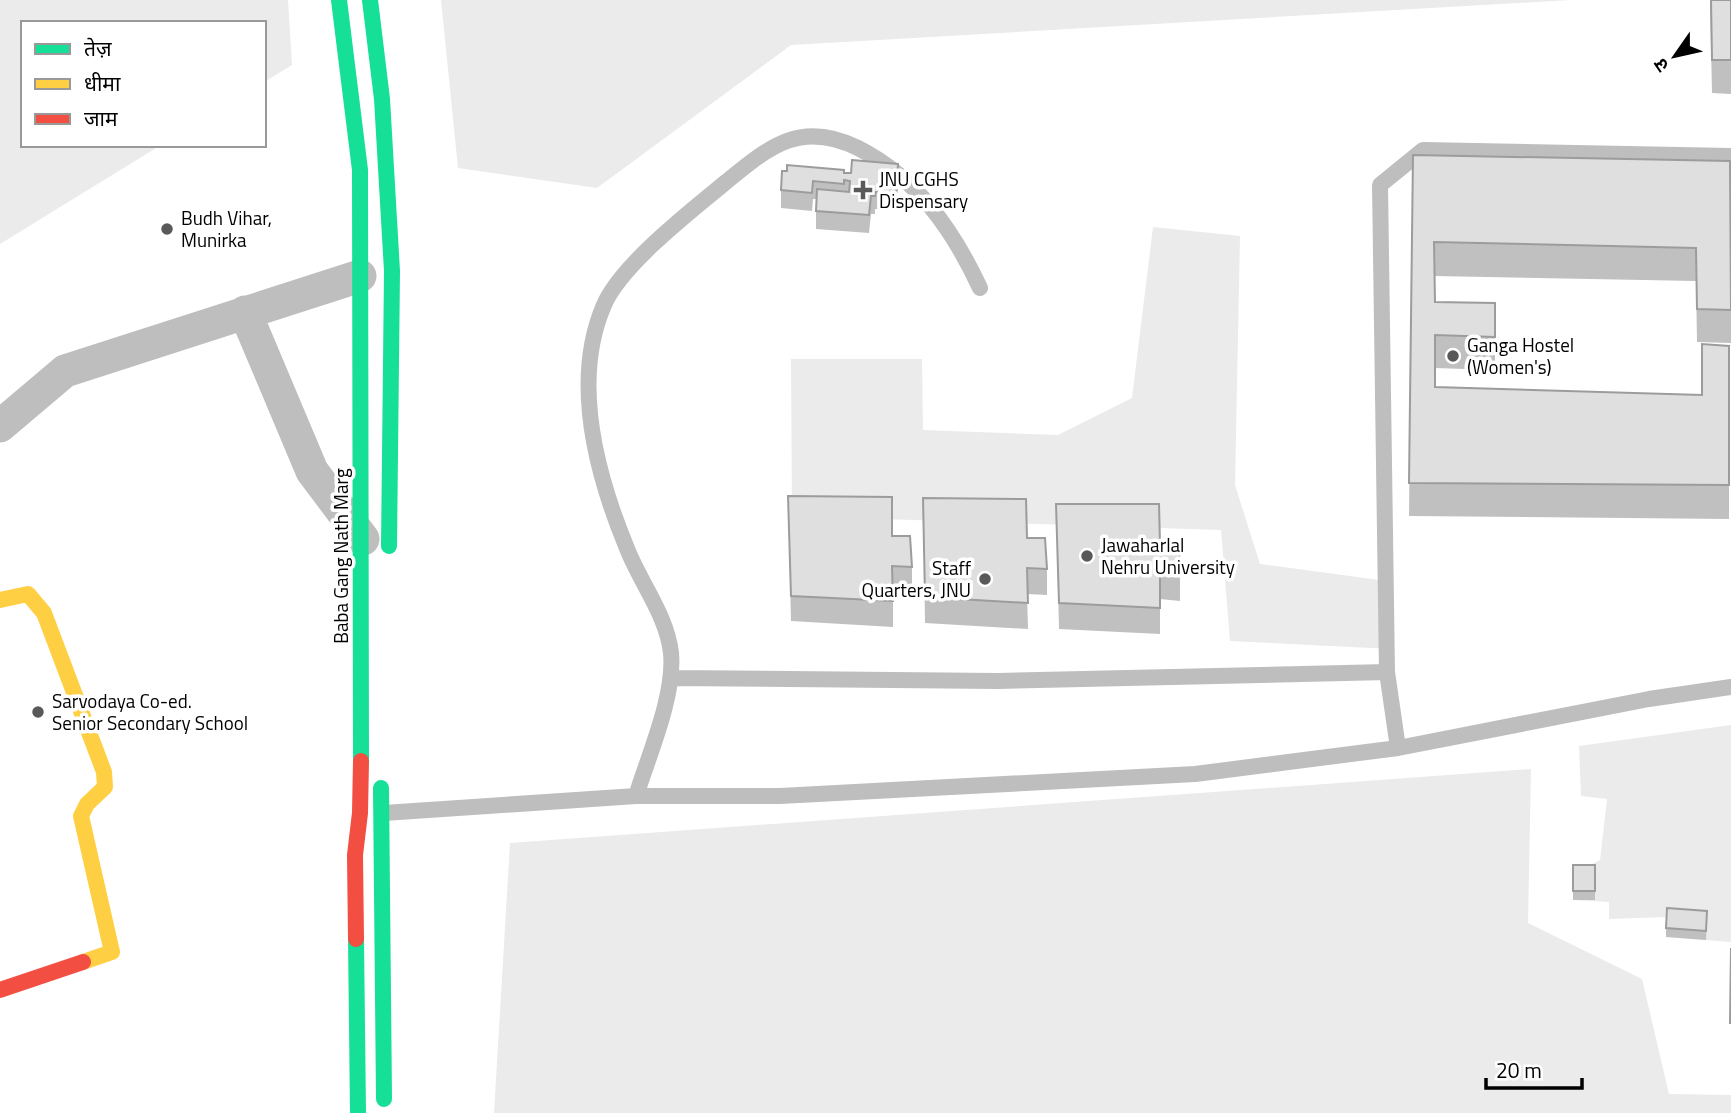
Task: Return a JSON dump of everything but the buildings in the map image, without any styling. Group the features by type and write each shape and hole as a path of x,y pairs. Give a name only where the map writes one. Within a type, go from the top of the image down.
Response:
{"street":[{"name":"Baba Gang Nath Marg","path":"339,0 360,170 363,539 384,1113"},
{"path":"370,0 382,99 392,271 389,561"},
{"path":"0,426 65,371 360,276"},
{"path":"246,312 312,471 363,539"},
{"path":"0,600 28,594 44,613 104,772 104,787 81,816 112,952 0,990"},
{"name":"Baba Gang Nath Marg","path":"358,1113 355,856 372,813 379,768"}],"lane":[{"path":"636,796 671,678 671,651 664,628 626,547 606,489 588,397 590,359 604,304 622,278 706,198 764,151 790,139 815,134 837,139 879,160 925,198 961,247 980,288"},
{"path":"1398,748 1387,672 1380,185 1423,150 1731,156"},
{"path":"671,678 998,681 1387,672"},
{"path":"372,813 636,796 780,796 1182,775 1398,748 1648,699 1731,687"}],"shaded area":[{"path":"0,0 288,0 292,65 266,81 266,21 21,21 21,147 158,147 0,244"},
{"path":"441,0 1570,0 791,45 597,188 458,168"},
{"path":"1153,227 1240,236 1235,485 1260,564 1387,581 1392,649 1230,641 1221,530 792,516 791,359 922,359 923,430 1058,435 1132,398"},
{"path":"1731,725 1731,942 1666,937 1667,917 1609,919 1609,902 1573,900 1573,874 1600,860 1607,799 1581,796 1579,746"},
{"path":"1531,769 1528,923 1642,979 1669,1094 1731,1095 1731,1113 494,1113 510,843"}],"traffic: fast":[{"path":"339,0 360,170 361,761"},
{"path":"370,0 382,99 392,271 389,546"},
{"path":"381,788 384,1099"},
{"path":"356,939 358,1113"}],"traffic: slow":[{"path":"0,600 28,594 44,613 104,772 105,787 87,804 81,816 112,952 83,962"}],"traffic: jam":[{"path":"356,939 355,855 360,813 361,761"},
{"path":"0,990 83,962"}],"place":[{"name":"JNU CGHS Dispensary","path":"863,190"},
{"name":"Budh Vihar, Munirka","path":"167,229"},
{"name":"Ganga Hostel (Women's)","path":"1453,356"},
{"name":"Jawaharlal Nehru University","path":"1087,556"},
{"name":"Staff Quarters, JNU","path":"985,579"},
{"name":"Sarvodaya Co-ed. Senior Secondary School","path":"38,712"}]}
